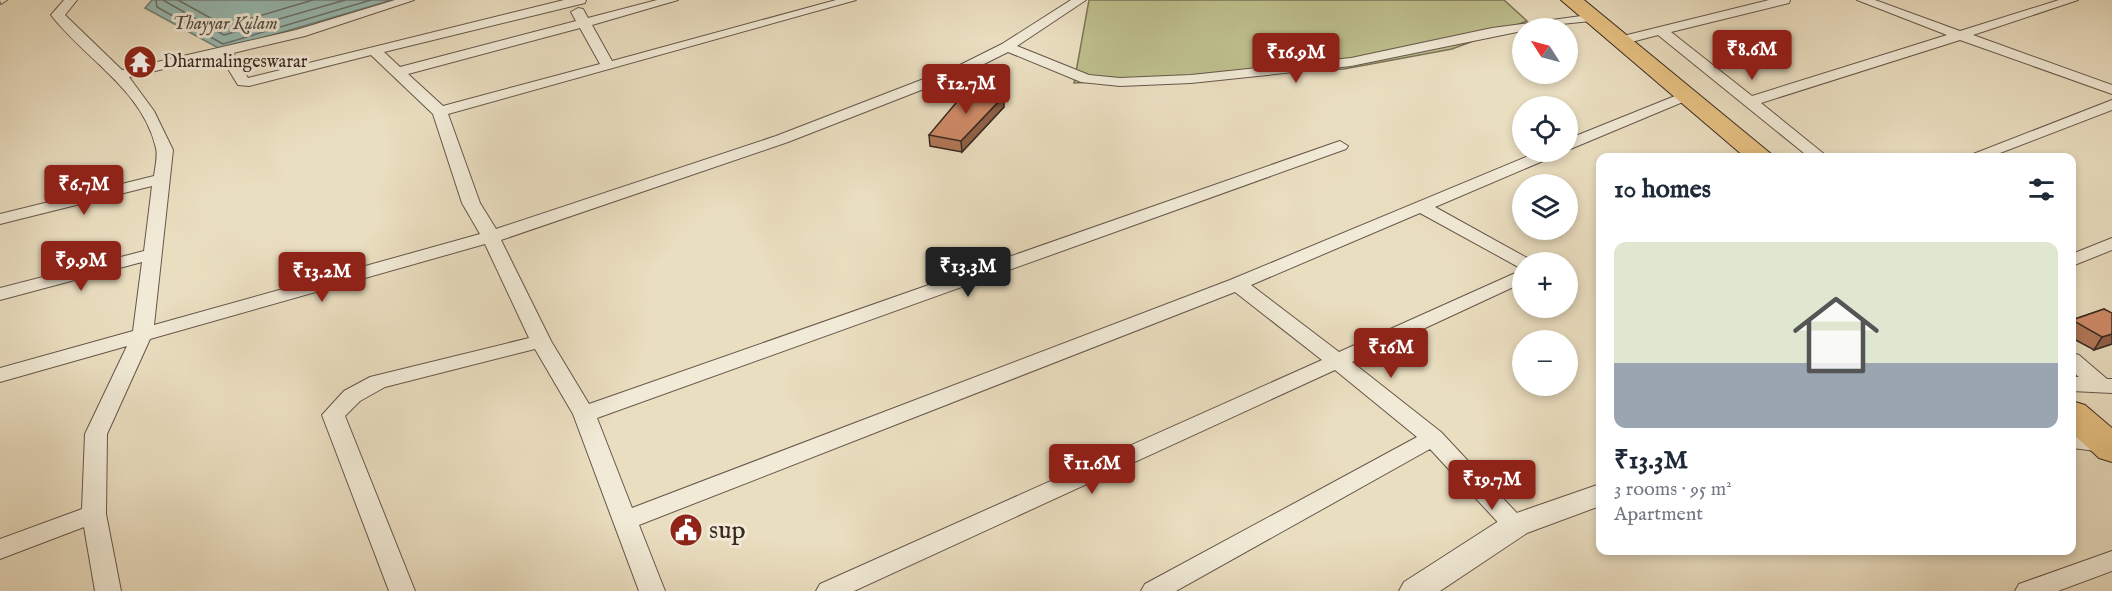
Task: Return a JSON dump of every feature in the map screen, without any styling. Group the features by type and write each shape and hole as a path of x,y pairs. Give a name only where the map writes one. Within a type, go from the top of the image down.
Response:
{"main road":[{"path":"1570,0 1757,153"},
{"path":"2076,418 2096,443"}],"street":[{"path":"71,0 58,15 120,75 157,126 165,150 143,333 96,434 94,514 108,591"},
{"path":"120,75 178,59 225,52 408,0"},
{"path":"398,72 672,0"},
{"path":"440,112 850,0"},
{"path":"0,375 491,237 782,139 965,68 1007,47 1080,0"},
{"path":"1620,41 1784,0"},
{"path":"1863,0 2112,90"},
{"path":"1750,101 2072,0"},
{"path":"225,52 243,82 249,82 575,1 582,22 609,67"},
{"path":"1007,47 1086,79 1120,82 1191,79 1351,62 1492,32 1591,17"},
{"path":"1661,31 1815,153"},
{"path":"374,50 440,112 471,203 491,237 541,341 584,414 652,591"},
{"path":"1578,141 1685,96"},
{"path":"1984,153 2112,105"},
{"path":"584,414 1340,146"},
{"path":"624,521 1237,284 1527,162"},
{"path":"0,219 160,180"},
{"path":"1420,206 1512,257"},
{"path":"2076,259 2112,243"},
{"path":"0,294 152,254"},
{"path":"829,591 1512,281"},
{"path":"1237,284 1433,438 1516,525"},
{"path":"402,591 333,415 352,396 378,382 541,341"},
{"path":"2076,363 2107,385"},
{"path":"2076,384 2107,385"},
{"path":"1154,591 1433,438"},
{"path":"1415,591 1516,525 1596,496"},
{"path":"0,549 94,514"},
{"path":"2028,591 2112,561"}],"green space":[{"path":"1089,0 1504,0 1524,18 1512,18 1512,27 1452,49 1344,69 1074,83"}],"water":[{"name":"Thayyar Kulam","path":"152,0 392,0 222,50 145,8"}],"building":[{"path":"966,91 1004,96 961,141 929,135"},
{"path":"2104,309 2112,313 2112,334 2102,337 2076,322 2076,319"}],"place":[{"name":"Dharmalingeswarar","path":"140,62"},
{"name":"sup","path":"686,530"}]}
